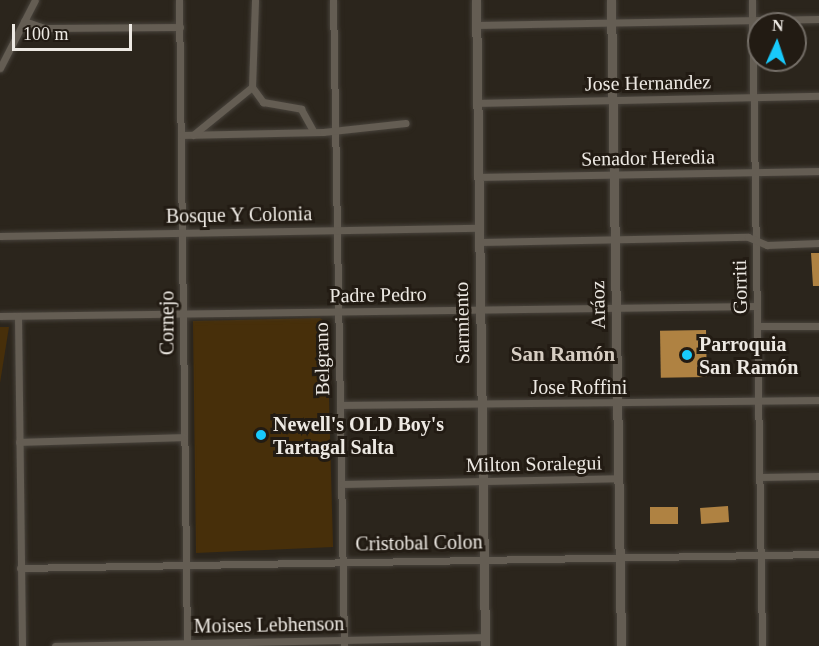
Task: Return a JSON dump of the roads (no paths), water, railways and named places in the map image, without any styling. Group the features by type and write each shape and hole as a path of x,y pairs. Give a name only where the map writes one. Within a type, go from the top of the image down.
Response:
{"street":[{"path":"0,68 35,0"},
{"name":"Cornejo","path":"179,0 187,644"},
{"path":"255,0 252,87 263,102 301,110 314,132"},
{"name":"Belgrano","path":"333,0 333,130 344,643"},
{"name":"Sarmiento","path":"476,0 485,642"},
{"name":"Aráoz","path":"611,0 621,646"},
{"path":"476,25 747,20"},
{"path":"24,21 44,28 180,27"},
{"name":"Gorriti","path":"754,72 762,646"},
{"path":"193,135 252,87"},
{"name":"Jose Hernandez","path":"477,104 819,96"},
{"path":"182,135 314,132 406,123"},
{"name":"Senador Heredia","path":"478,177 819,171"},
{"name":"Bosque Y Colonia","path":"0,236 479,228"},
{"path":"479,242 615,239 756,240 767,245 819,243"},
{"name":"Padre Pedro","path":"0,316 757,306"},
{"path":"18,316 22,646"},
{"path":"757,326 819,326"},
{"name":"Jose Roffini","path":"340,405 819,400"},
{"path":"19,442 184,436"},
{"path":"760,477 819,476"},
{"name":"Milton Soralegui","path":"342,484 618,478"},
{"name":"Cristobal Colon","path":"20,568 185,563 819,554"},
{"name":"Moises Lebhenson","path":"54,646 485,642"}],"place":[{"name":"Parroquia San Ramón","path":"687,355"},
{"name":"Newell's OLD Boy's Tartagal Salta","path":"261,435"}],"district":[{"name":"San Ramón","path":"563,354"}]}
